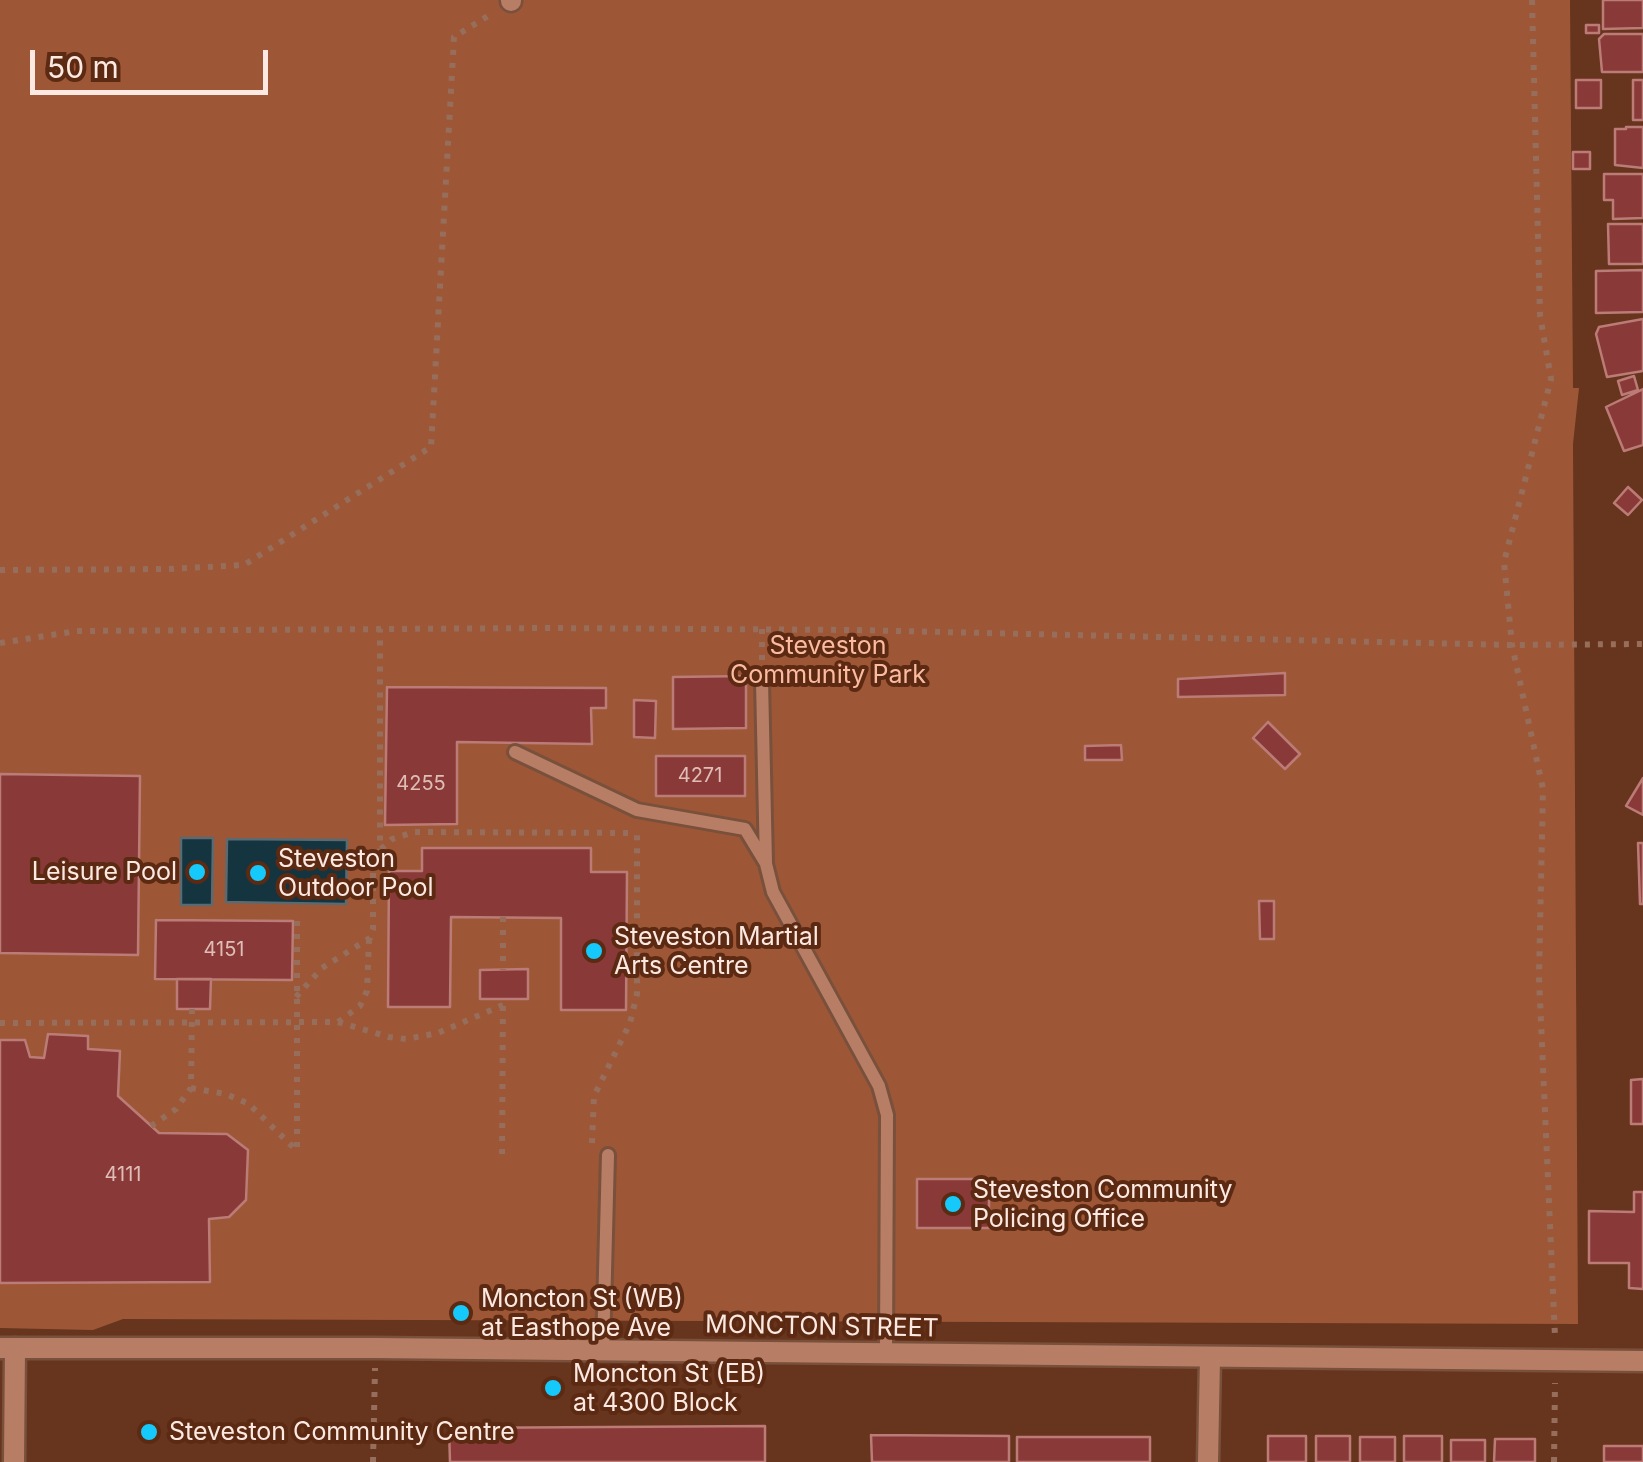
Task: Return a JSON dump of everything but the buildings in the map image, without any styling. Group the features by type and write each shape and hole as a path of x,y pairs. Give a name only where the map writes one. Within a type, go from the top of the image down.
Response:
{"street":[{"name":"MONCTON STREET","path":"7,1348 1643,1361"},
{"path":"7,1348 14,1462"},
{"path":"1208,1462 1210,1358"}],"lane":[{"path":"762,681 766,864"},
{"path":"514,752 637,810 746,829 766,864 774,892 879,1086 887,1115 886,1352"},
{"path":"603,1350 608,1155"}],"path":[{"path":"1532,0 1540,315 1551,379 1504,562 1512,645 1544,789 1539,977 1556,1338"},
{"path":"0,570 244,565 431,447 454,37 512,1"},
{"path":"338,1022 360,1006 367,991 373,866 380,850 380,629"},
{"path":"762,629 762,681"},
{"path":"0,642 76,631 762,629 1512,645 1643,644"},
{"path":"592,1155 594,1096 630,1023 637,994 637,810"},
{"path":"380,850 392,839 414,832 637,833"},
{"path":"504,917 504,970"},
{"path":"191,1088 226,1094 250,1104 298,1151 298,921"},
{"path":"296,998 322,968 370,938"},
{"path":"0,1022 338,1022 389,1038 420,1038 503,1002 502,1154"},
{"path":"152,1126 176,1109 191,1088 192,1009"},
{"path":"373,1462 375,1348"},
{"path":"1554,1462 1555,1380"}],"green space":[{"name":"Steveston Community Park","path":"0,0 1570,0 1573,388 1579,388 1573,444 1578,1324 123,1319 93,1330 0,1328"}],"water":[{"name":"Leisure Pool","path":"181,838 213,838 212,905 181,905"},
{"path":"227,839 347,840 346,904 226,902"}],"place":[{"name":"Leisure Pool","path":"197,872"},
{"name":"Steveston Outdoor Pool","path":"258,873"},
{"name":"Steveston Martial Arts Centre","path":"594,951"},
{"name":"Steveston Community Policing Office","path":"953,1204"},
{"name":"Moncton St (WB) at Easthope Ave","path":"461,1313"},
{"name":"Moncton St (EB) at 4300 Block","path":"553,1388"},
{"name":"Steveston Community Centre","path":"149,1432"}]}
